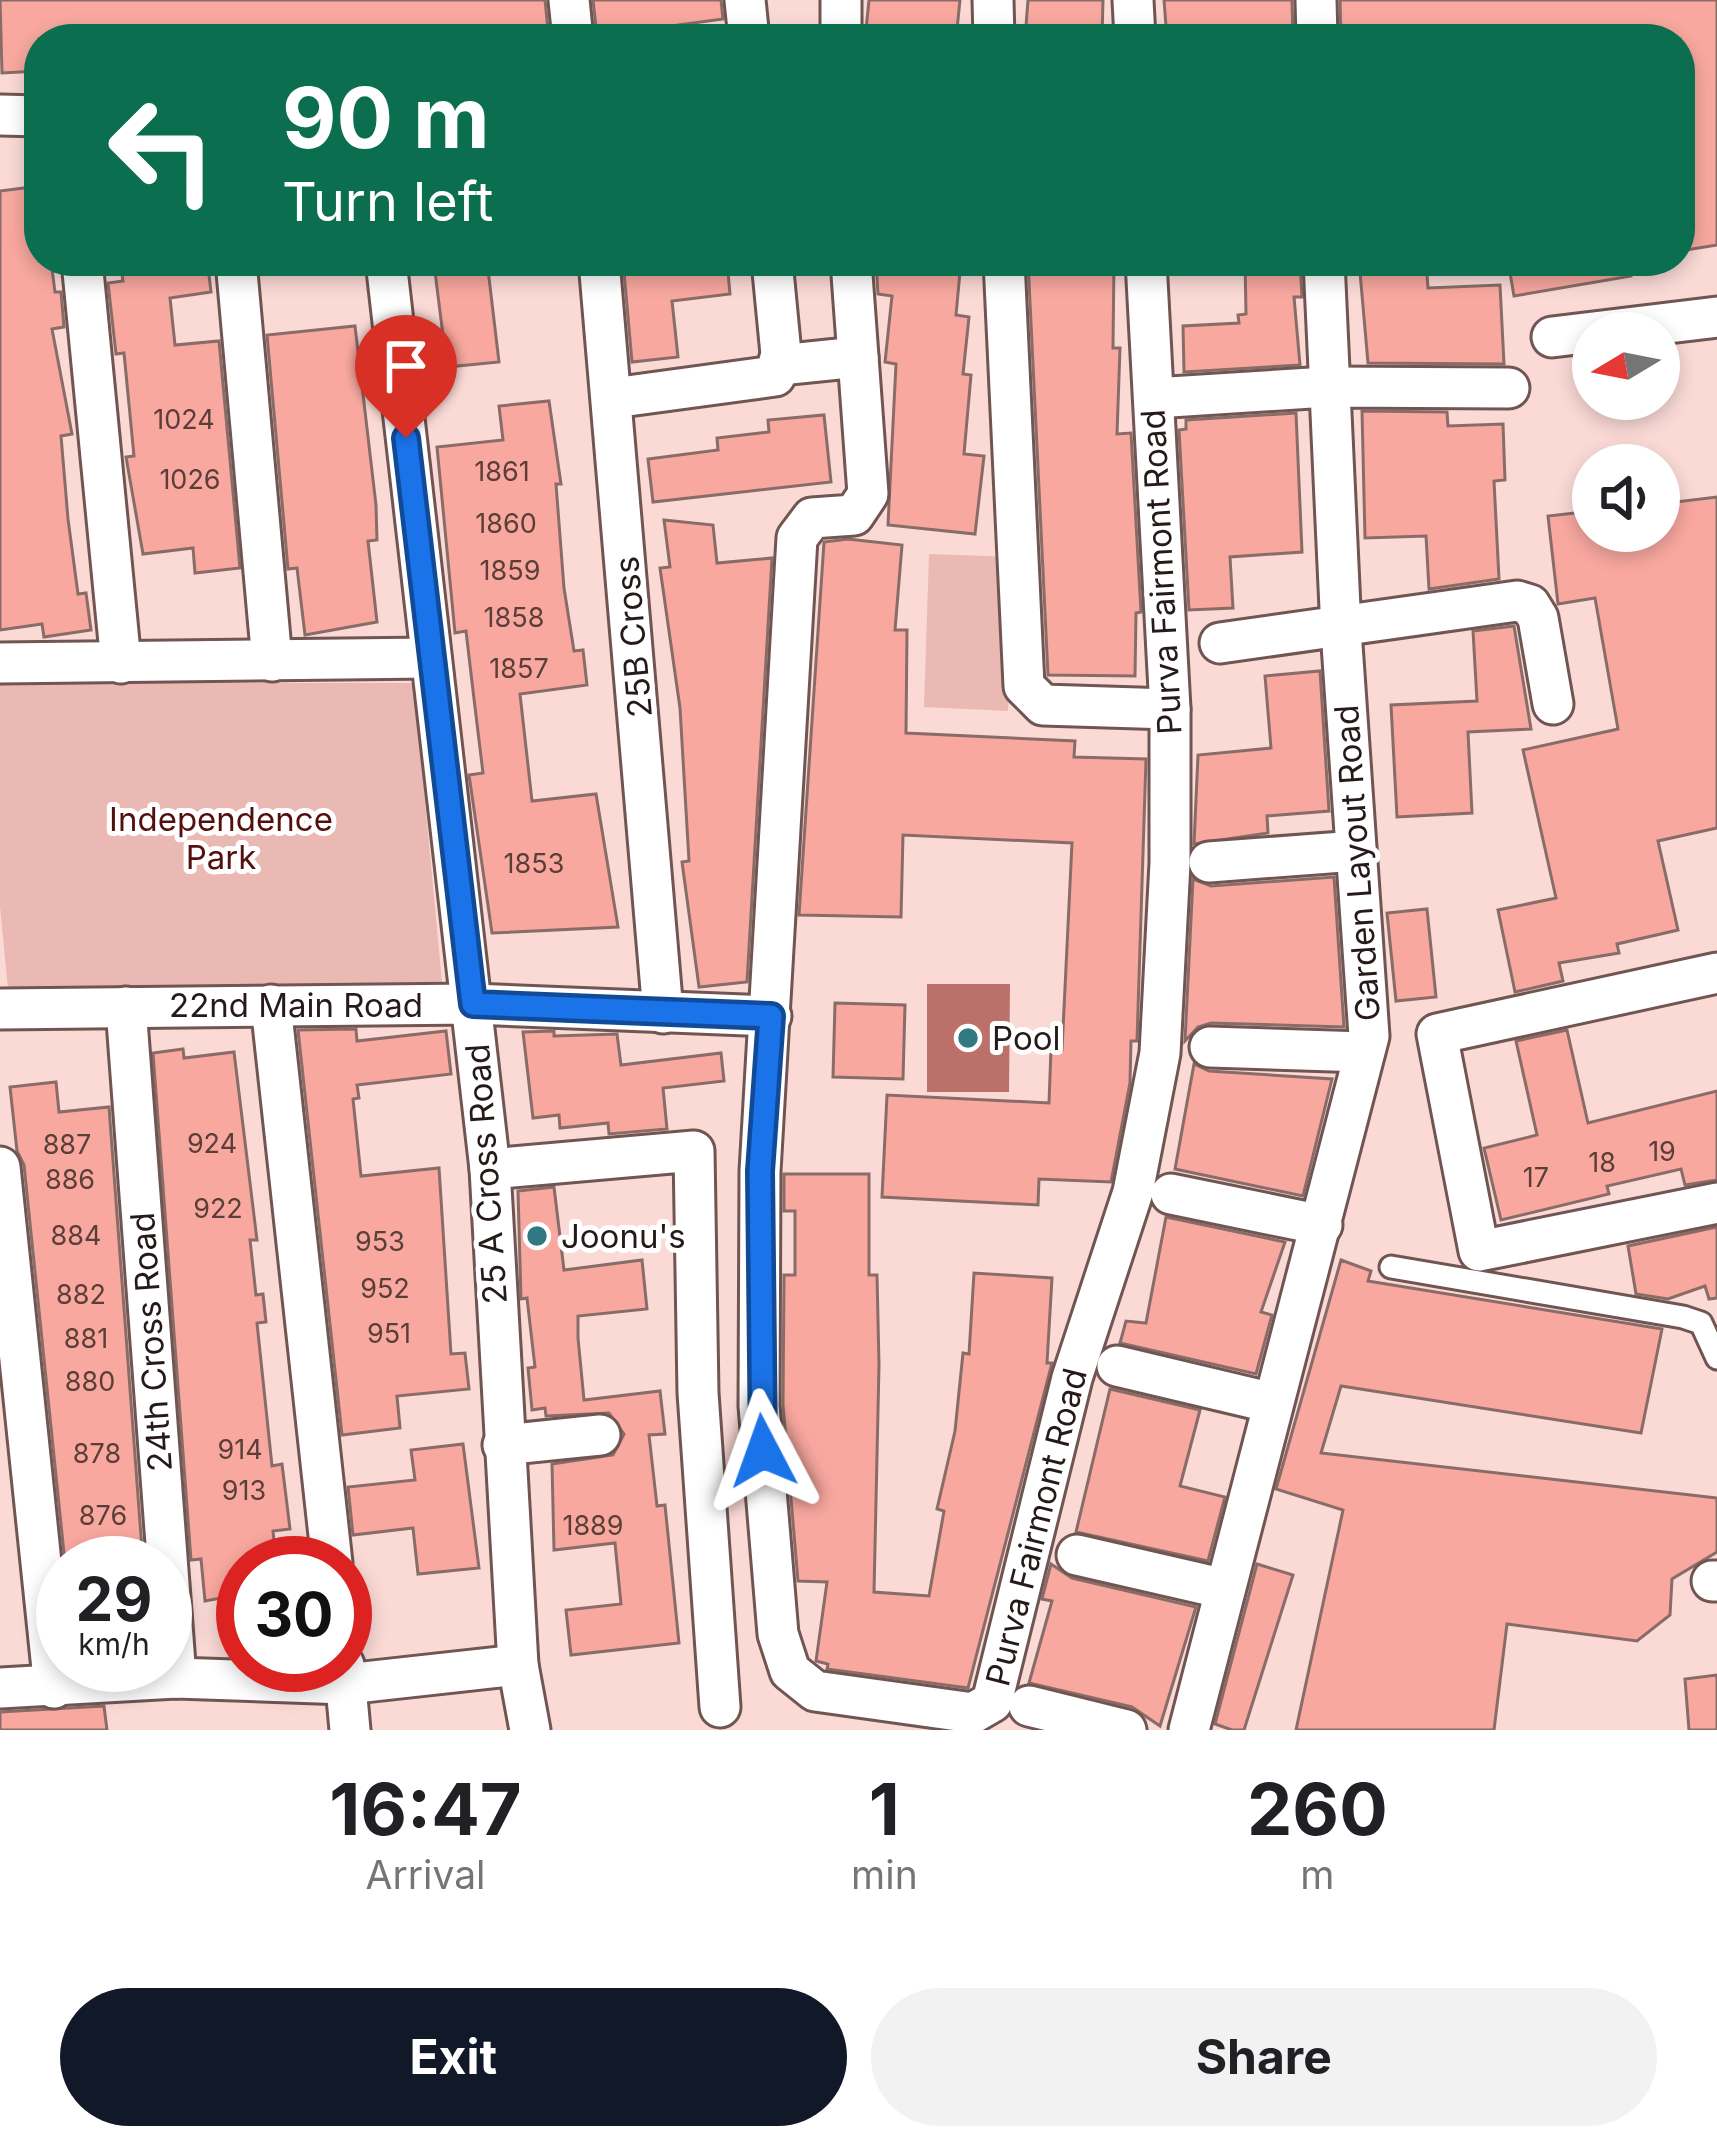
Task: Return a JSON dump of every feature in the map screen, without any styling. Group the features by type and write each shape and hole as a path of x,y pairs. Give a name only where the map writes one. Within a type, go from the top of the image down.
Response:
{"street":[{"path":"83,276 121,663"},
{"path":"237,276 272,662"},
{"name":"25 A Cross Road","path":"388,276 490,1169 518,1665 530,1730"},
{"name":"25B Cross","path":"600,276 614,398 663,1013"},
{"path":"773,276 780,364"},
{"name":"Purva Fairmont Road","path":"852,276 867,500 854,515 812,518 801,527 795,554 760,1171 758,1365 778,1634 790,1671 815,1691 973,1713 992,1702 1072,1378 1141,1155 1166,993 1170,709 1147,276"},
{"path":"1005,276 1024,686 1043,705 1170,709"},
{"name":"Garden Layout Road","path":"1189,1730 1369,1036 1340,629 1324,276"},
{"path":"1552,338 1717,317"},
{"path":"614,398 765,381 780,364 858,357"},
{"path":"1170,397 1327,387 1509,388"},
{"path":"1220,644 1517,601 1530,605 1538,619 1553,704"},
{"path":"0,663 431,658"},
{"path":"1209,862 1356,851"},
{"path":"1717,973 1437,1034 1479,1251 1717,1203"},
{"path":"271,1004 329,1536"},
{"name":"22nd Main Road","path":"0,1009 473,1004 771,1016"},
{"name":"24th Cross Road","path":"126,1007 165,1536"},
{"path":"1210,1047 1364,1052"},
{"path":"490,1169 694,1151 698,1394 720,1707"},
{"path":"0,1168 38,1536"},
{"path":"1171,1194 1322,1225"},
{"path":"1117,1366 1273,1403"},
{"path":"503,1445 600,1435"},
{"path":"1077,1555 1225,1588"},
{"path":"372,1673 518,1665"},
{"path":"0,1688 36,1688"},
{"path":"347,1692 350,1730"},
{"path":"1029,1706 1126,1730"}],"lane":[{"path":"1391,1267 1684,1317 1700,1323 1717,1358"}],"green space":[{"path":"929,554 1014,557 1008,711 924,707"},
{"name":"Independence Park","path":"0,683 414,683 443,993 8,989 0,907"}],"shaded area":[{"name":"Pool","path":"927,984 1010,984 1009,1092 927,1092"}],"building":[{"path":"0,0 545,0 547,24 24,24 24,72 2,73"},
{"path":"593,0 721,0 723,19 596,24"},
{"path":"869,0 960,0 958,24 867,24"},
{"path":"1028,0 1103,0 1102,24 1026,24"},
{"path":"1164,0 1292,0 1293,24 1166,24"},
{"path":"1340,0 1717,0 1717,245 1695,249 1695,24 1341,24"},
{"path":"24,188 24,276 53,276 55,292 61,292 64,327 52,329 72,434 61,436 68,519 78,594 86,593 91,630 44,637 42,624 0,630 0,191"},
{"path":"122,276 209,276 211,292 170,298 175,345 219,341 240,568 195,573 193,548 143,554 126,457 134,456 124,353 116,354 108,283 123,281"},
{"path":"436,276 489,276 499,362 447,367"},
{"path":"624,276 728,276 730,294 672,301 678,357 632,362"},
{"path":"877,276 960,276 956,315 969,317 963,374 971,375 964,454 984,456 975,534 888,525 896,364 885,362 892,296 878,294"},
{"path":"1029,276 1114,276 1113,348 1120,348 1117,434 1131,433 1141,612 1136,613 1135,676 1048,675"},
{"path":"1245,276 1301,276 1302,297 1294,297 1300,365 1184,372 1183,326 1239,323 1238,315 1246,314"},
{"path":"1360,276 1427,276 1428,288 1500,285 1504,364 1368,363"},
{"path":"1511,276 1631,276 1514,296"},
{"path":"355,326 376,505 377,540 368,541 377,622 305,635 297,568 288,569 267,335"},
{"path":"549,401 561,484 556,484 564,588 574,651 583,650 587,685 520,694 532,801 596,794 618,927 492,933 469,775 483,773 466,631 455,633 437,447 503,440 499,406"},
{"path":"1362,411 1447,412 1448,426 1503,424 1505,480 1494,481 1499,579 1429,589 1426,536 1365,538"},
{"path":"1296,413 1302,552 1230,557 1233,608 1189,610 1179,430 1186,429 1186,420"},
{"path":"824,415 831,482 653,502 648,459 718,450 717,438 769,432 768,420"},
{"path":"1717,497 1717,828 1658,841 1678,930 1617,944 1619,953 1559,963 1563,981 1515,992 1498,910 1556,898 1523,750 1618,729 1595,598 1558,604 1548,516 1572,513 1572,552 1680,552 1680,501"},
{"path":"664,520 713,525 717,563 772,558 747,982 699,987 682,862 689,861 680,708 660,568 670,567"},
{"path":"848,539 902,545 895,630 907,630 906,733 1075,741 1074,757 1146,759 1137,1041 1131,1041 1130,1083 1111,1182 1039,1179 1038,1205 882,1197 887,1095 1049,1103 1051,1049 1062,1050 1072,843 903,835 901,917 799,915 824,542"},
{"path":"1514,626 1531,729 1468,732 1472,813 1397,817 1391,705 1477,701 1473,631"},
{"path":"1320,671 1329,811 1267,816 1268,833 1194,844 1198,755 1271,748 1265,676"},
{"path":"1334,877 1344,1027 1211,1023 1198,1027 1185,1041 1193,879 1211,886"},
{"path":"1427,909 1436,997 1396,1001 1387,913"},
{"path":"835,1003 905,1005 903,1079 833,1077"},
{"path":"356,1029 357,1041 446,1031 451,1074 357,1085 359,1098 353,1099 361,1176 439,1168 451,1354 465,1353 469,1389 397,1396 400,1428 342,1435 298,1030"},
{"path":"1567,1030 1588,1123 1717,1091 1717,1180 1685,1185 1681,1169 1607,1186 1609,1194 1501,1220 1484,1148 1537,1135 1516,1041"},
{"path":"554,1031 554,1036 617,1034 621,1065 721,1053 724,1081 663,1088 667,1129 609,1134 608,1123 560,1128 559,1115 533,1118 523,1032"},
{"path":"183,1049 184,1058 234,1052 257,1240 250,1240 256,1295 263,1294 266,1322 257,1323 272,1466 282,1464 290,1529 273,1531 273,1536 216,1536 216,1599 205,1601 201,1559 192,1560 189,1536 153,1053"},
{"path":"1194,1064 1209,1071 1332,1079 1303,1196 1175,1169"},
{"path":"56,1082 59,1112 109,1107 141,1536 62,1536 24,1165 17,1151 10,1087"},
{"path":"784,1174 869,1174 869,1275 877,1275 879,1365 874,1592 929,1596 944,1511 937,1509 955,1431 963,1353 969,1354 974,1273 1052,1278 1047,1363 1052,1363 968,1688 827,1669 828,1664 816,1661 827,1582 798,1581 783,1405 784,1275 795,1275 795,1211 784,1211"},
{"path":"554,1187 564,1270 642,1260 647,1309 578,1316 578,1338 584,1400 660,1391 665,1434 649,1435 657,1506 665,1505 679,1643 571,1655 566,1610 621,1604 615,1543 554,1550 552,1464 613,1455 624,1434 609,1413 546,1416 545,1408 532,1410 528,1368 535,1367 527,1298 521,1299 518,1191"},
{"path":"1166,1217 1285,1242 1261,1312 1272,1315 1256,1374 1120,1343 1126,1321 1146,1323"},
{"path":"1717,1227 1717,1298 1709,1299 1705,1286 1668,1299 1636,1294 1628,1246"},
{"path":"1341,1260 1371,1271 1368,1281 1662,1329 1641,1433 1341,1386 1321,1453 1717,1498 1717,1552 1672,1579 1670,1615 1637,1641 1507,1624 1494,1730 1296,1730 1343,1510 1276,1489"},
{"path":"1110,1389 1200,1410 1180,1486 1225,1497 1208,1561 1076,1532"},
{"path":"463,1444 479,1568 418,1574 413,1528 353,1535 348,1487 415,1480 411,1450"},
{"path":"1051,1564 1072,1578 1196,1607 1160,1726 1132,1707 1029,1683 1052,1601 1042,1599"},
{"path":"1257,1564 1293,1575 1244,1730 1232,1730 1215,1724"},
{"path":"1717,1675 1717,1730 1689,1730 1685,1679"},
{"path":"104,1706 107,1730 0,1730 0,1712"}],"place":[{"name":"Pool","path":"968,1038"},
{"name":"Joonu's","path":"537,1236"}],"route":[{"path":"406,438 473,1004 771,1016 760,1171 758,1365 763,1451"}]}
